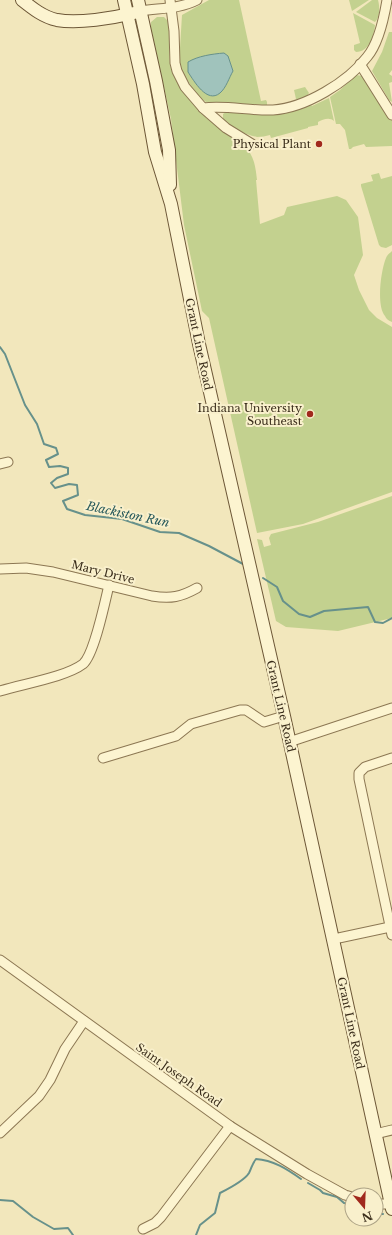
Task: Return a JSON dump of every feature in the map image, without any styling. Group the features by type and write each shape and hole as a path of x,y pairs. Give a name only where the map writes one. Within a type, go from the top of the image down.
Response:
{"main road":[{"path":"22,0 38,12 56,20 80,21 127,14 140,6"},
{"name":"Grant Line Road","path":"124,0 143,84 156,152 171,204 199,344 334,939 391,1206"},
{"name":"Grant Line Road","path":"140,6 169,150 171,204"}],"street":[{"path":"140,6 159,8 170,4 188,4 198,0"},
{"path":"203,108 229,107 273,110 297,104 320,94 339,83 368,57 377,39 387,0"},
{"path":"170,4 174,31 175,63 177,71 185,87 203,108 226,128 252,144"},
{"path":"360,64 392,115"},
{"name":"Mary Drive","path":"0,569 26,568 53,572 166,598 178,596 197,588"},
{"path":"0,691 58,675 83,664 92,650 109,586"},
{"path":"289,742 392,708"},
{"path":"103,758 176,736 191,724 240,710 246,710 264,722 284,716"},
{"path":"334,939 391,931 359,773 365,767 392,758"},
{"name":"Saint Joseph Road","path":"0,960 230,1126 307,1174 344,1193"},
{"path":"0,1133 39,1096 50,1080 65,1049 84,1021"},
{"path":"143,1228 155,1223 230,1126"},
{"path":"375,1134 392,1130"}],"green space":[{"path":"209,0 239,0 261,101 266,100 267,105 206,102 192,88 182,71 179,64 182,15"},
{"path":"349,0 369,0 352,11"},
{"path":"372,0 378,0 379,6 379,15 375,22 356,12"},
{"path":"353,13 375,25 370,43 361,51 356,52 354,50 354,45 360,43"},
{"path":"157,17 164,17 169,22 170,63 174,77 179,85 201,112 217,126 242,143 252,156 257,177 260,224 284,215 287,207 337,196 346,200 358,217 363,255 354,275 359,290 369,310 377,318 392,327 392,492 303,524 257,533 209,318 202,311 184,225 171,119 151,28 151,22"},
{"path":"389,32 392,32 392,70 389,74 392,76 392,82 389,83 392,102 389,100 372,71 382,52"},
{"path":"356,75 363,76 392,120 392,146 366,147 364,144 349,149 345,130 340,124 336,124 330,97"},
{"path":"305,87 309,93 307,96 299,100 296,99 294,90"},
{"path":"329,98 334,121 331,119 324,119 318,122 318,125 271,138 270,135 257,137 248,135 234,128 223,119 223,114 226,112 282,114 311,105 312,106"},
{"path":"379,173 381,179 392,176 392,245 386,248 379,245 361,186 361,184 373,181 371,175"},
{"path":"392,251 392,322 387,319 382,311 380,287 384,263 387,256"},
{"path":"392,496 392,618 338,631 286,627 276,621 257,539 262,540 264,547 271,545 269,538 271,534 318,522"}],"water":[{"path":"224,53 228,56 233,71 222,91 215,96 210,96 197,86 188,72 188,62 201,57"}],"waterway":[{"name":"Blackiston Run","path":"0,347 5,354 25,405 37,424 44,444 56,448 58,454 46,460 49,467 60,466 68,468 68,474 57,478 51,483 55,488 69,484 77,485 78,495 63,501 67,509 85,515 122,519 160,532 179,533 209,546 243,564"},
{"name":"Blackiston Run","path":"263,578 277,587 283,601 299,614 310,617 324,611 368,607 375,622 383,623 392,618"},
{"path":"196,1235 200,1225 215,1213 220,1193 247,1176 256,1159 274,1163 301,1179"},
{"path":"308,1183 323,1193 337,1197 344,1203"},
{"path":"0,1200 13,1201 33,1217 54,1229 68,1228 73,1235"}],"place":[{"name":"Physical Plant","path":"319,144"},
{"name":"Indiana University Southeast","path":"310,414"}]}
